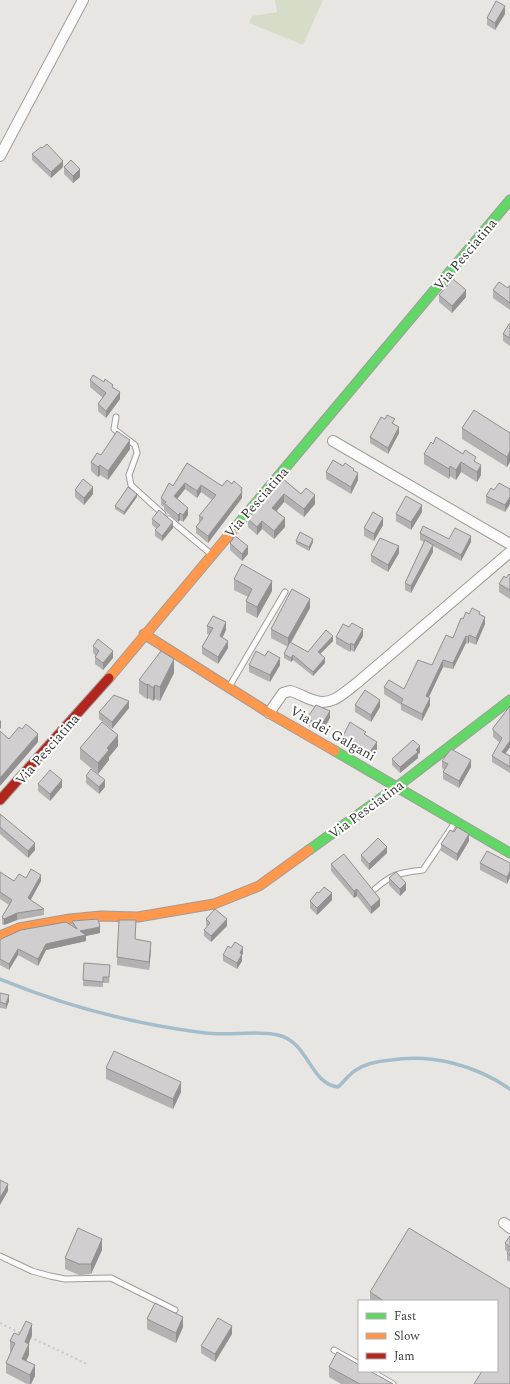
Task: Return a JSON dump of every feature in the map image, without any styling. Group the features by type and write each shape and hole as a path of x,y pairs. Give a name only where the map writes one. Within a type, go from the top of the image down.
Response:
{"street":[{"path":"0,156 83,0"},
{"name":"Via Pesciatina","path":"0,800 93,696 510,200"},
{"path":"333,441 510,544"},
{"path":"269,712 283,693 290,690 316,702 334,700 357,683 510,552"},
{"name":"Via dei Galgani","path":"144,634 228,688 398,786 510,853"},
{"name":"Via Pesciatina","path":"0,936 19,928 70,919 101,916 138,917 214,904 259,886 398,786 510,700"}],"lane":[{"path":"116,417 114,429 135,445 137,454 129,475 131,485 138,493 211,554"},
{"path":"228,688 284,592"},
{"path":"375,890 388,878 396,874 422,870 456,820"},
{"path":"0,1256 32,1271 65,1279 111,1278 175,1310"},
{"path":"334,1350 358,1363"},
{"path":"373,1372 393,1384"}],"path":[{"path":"0,1323 87,1364"}],"green space":[{"path":"275,0 323,0 303,45 249,23 252,16 277,12"}],"building":[{"path":"496,1 505,6 495,23 487,18"},
{"path":"47,144 63,161 51,172 32,154"},
{"path":"71,160 80,169 73,176 64,167"},
{"path":"453,279 466,290 452,306 439,295"},
{"path":"499,282 508,288 510,285 510,303 493,290"},
{"path":"510,324 510,338 503,334"},
{"path":"93,375 104,382 105,379 113,385 112,387 120,392 106,411 98,404 106,393 90,380"},
{"path":"474,410 510,433 510,451 507,457 462,428"},
{"path":"387,415 395,419 392,423 399,427 388,448 370,437 381,417 385,419"},
{"path":"117,431 130,440 108,471 100,465 98,467 91,462 97,453 101,455"},
{"path":"436,437 463,454 465,450 476,457 474,461 481,465 477,472 461,462 456,470 450,466 449,469 424,454 431,442 433,444"},
{"path":"333,460 343,466 345,463 358,473 351,487 326,472"},
{"path":"187,463 222,486 227,480 232,484 234,481 242,488 242,492 208,536 196,527 203,518 199,516 216,495 201,485 197,491 185,483 174,496 188,508 183,515 180,513 178,515 164,503 166,502 161,498 169,483 173,486"},
{"path":"282,478 301,494 306,488 315,495 304,509 284,494 272,508 285,518 274,531 262,521 257,527 248,519"},
{"path":"83,479 93,487 84,498 75,490"},
{"path":"499,483 510,489 510,497 505,505 486,496 491,488 494,490"},
{"path":"128,487 137,494 124,512 115,506"},
{"path":"406,496 422,505 411,522 396,514"},
{"path":"159,510 173,522 162,536 155,530 160,525 152,519"},
{"path":"373,512 383,518 374,534 364,528"},
{"path":"423,526 449,539 455,528 471,536 461,555 420,533"},
{"path":"300,532 313,539 309,547 296,541"},
{"path":"235,536 248,546 242,554 230,543"},
{"path":"380,538 399,546 388,565 371,555"},
{"path":"425,540 433,545 411,586 405,583"},
{"path":"242,564 272,581 257,607 246,601 252,589 234,579"},
{"path":"509,574 510,590 499,584 504,576 506,578"},
{"path":"292,589 310,599 288,638 271,629"},
{"path":"472,608 480,612 479,614 485,617 476,638 469,635 468,637 466,636 453,663 443,660 426,696 430,698 422,714 401,703 403,699 384,687 389,680 404,689 418,660 432,665 446,635 453,638 461,618 463,619 466,612 469,614"},
{"path":"213,616 226,622 220,636 228,641 218,657 202,647 213,628 207,626"},
{"path":"352,623 363,629 354,645 351,643 350,645 336,637 343,624 349,627"},
{"path":"326,630 333,636 318,652 325,658 313,672 293,655 291,658 284,654 290,642 308,652"},
{"path":"98,639 113,651 103,663 95,657 99,651 93,646"},
{"path":"161,651 174,659 160,687 155,685 153,688 139,680"},
{"path":"256,651 265,656 268,651 280,658 270,675 249,665"},
{"path":"365,690 380,700 371,715 355,705"},
{"path":"114,695 129,701 112,722 99,712"},
{"path":"316,705 330,711 321,726 307,718"},
{"path":"510,706 510,741 502,752 510,756 510,767 492,756 502,738 493,730 493,728"},
{"path":"102,722 118,735 107,748 109,750 98,763 80,748"},
{"path":"350,722 366,732 364,734 377,742 369,753 343,736"},
{"path":"26,724 38,734 0,778 0,731 9,739 19,727 22,729"},
{"path":"413,740 420,746 416,750 418,752 400,767 392,759"},
{"path":"451,749 471,760 459,781 443,772 448,764 442,761"},
{"path":"91,769 105,780 99,787 86,776"},
{"path":"50,770 62,780 50,794 38,784"},
{"path":"0,814 35,843 28,851 0,827"},
{"path":"457,827 469,834 457,854 441,844 450,830 454,832"},
{"path":"378,838 387,847 369,864 361,855"},
{"path":"487,851 510,863 510,871 507,877 480,863"},
{"path":"344,854 380,899 371,907 357,889 354,891 331,864"},
{"path":"31,869 41,875 28,898 44,909 17,913 4,919 2,917 12,900 0,892 0,872 14,881 19,874 26,878"},
{"path":"396,872 406,883 400,889 389,878"},
{"path":"324,887 332,893 317,908 310,901 317,892 319,893"},
{"path":"215,909 227,919 211,936 204,930 210,923 206,919"},
{"path":"98,919 100,927 80,931 86,935 46,944 38,959 18,949 9,964 0,959 1,939 21,930 66,922 77,929 72,921"},
{"path":"119,920 136,920 135,939 151,942 149,962 117,957"},
{"path":"235,942 243,947 240,953 242,954 237,963 223,955 228,946 231,948"},
{"path":"84,963 110,965 109,977 103,977 103,982 83,980"},
{"path":"0,993 9,995 6,1004 0,1002"},
{"path":"114,1051 181,1082 173,1099 106,1068"},
{"path":"0,1180 8,1184 0,1198"},
{"path":"78,1228 102,1239 91,1264 79,1264 65,1258"},
{"path":"409,1228 510,1289 510,1384 474,1384 481,1372 498,1372 498,1300 382,1300 370,1292"},
{"path":"510,1236 510,1247 505,1243"},
{"path":"155,1303 183,1317 176,1333 147,1319"},
{"path":"218,1318 232,1326 215,1354 201,1346"},
{"path":"26,1321 32,1324 25,1342 29,1344 22,1359 35,1365 30,1375 6,1363 15,1343 10,1341 14,1333 19,1335"},
{"path":"337,1352 358,1364 358,1372 372,1372 393,1384 360,1384 329,1367"}],"waterway":[{"path":"0,979 76,1006 152,1025 214,1034 261,1033 278,1035 288,1039 296,1046 303,1053 314,1071 321,1078 328,1084 338,1087 353,1072 368,1064 386,1060 422,1059 438,1060 468,1068 483,1074 510,1089"}],"traffic: fast":[{"path":"234,529 510,200"},
{"path":"309,850 398,786 510,700"},
{"path":"335,751 510,853"}],"traffic: slow":[{"path":"109,678 234,529"},
{"path":"144,634 269,713 335,751"},
{"path":"0,936 19,928 70,919 101,916 138,917 214,904 259,886 309,850"}],"traffic: jam":[{"path":"0,800 109,678"}]}
